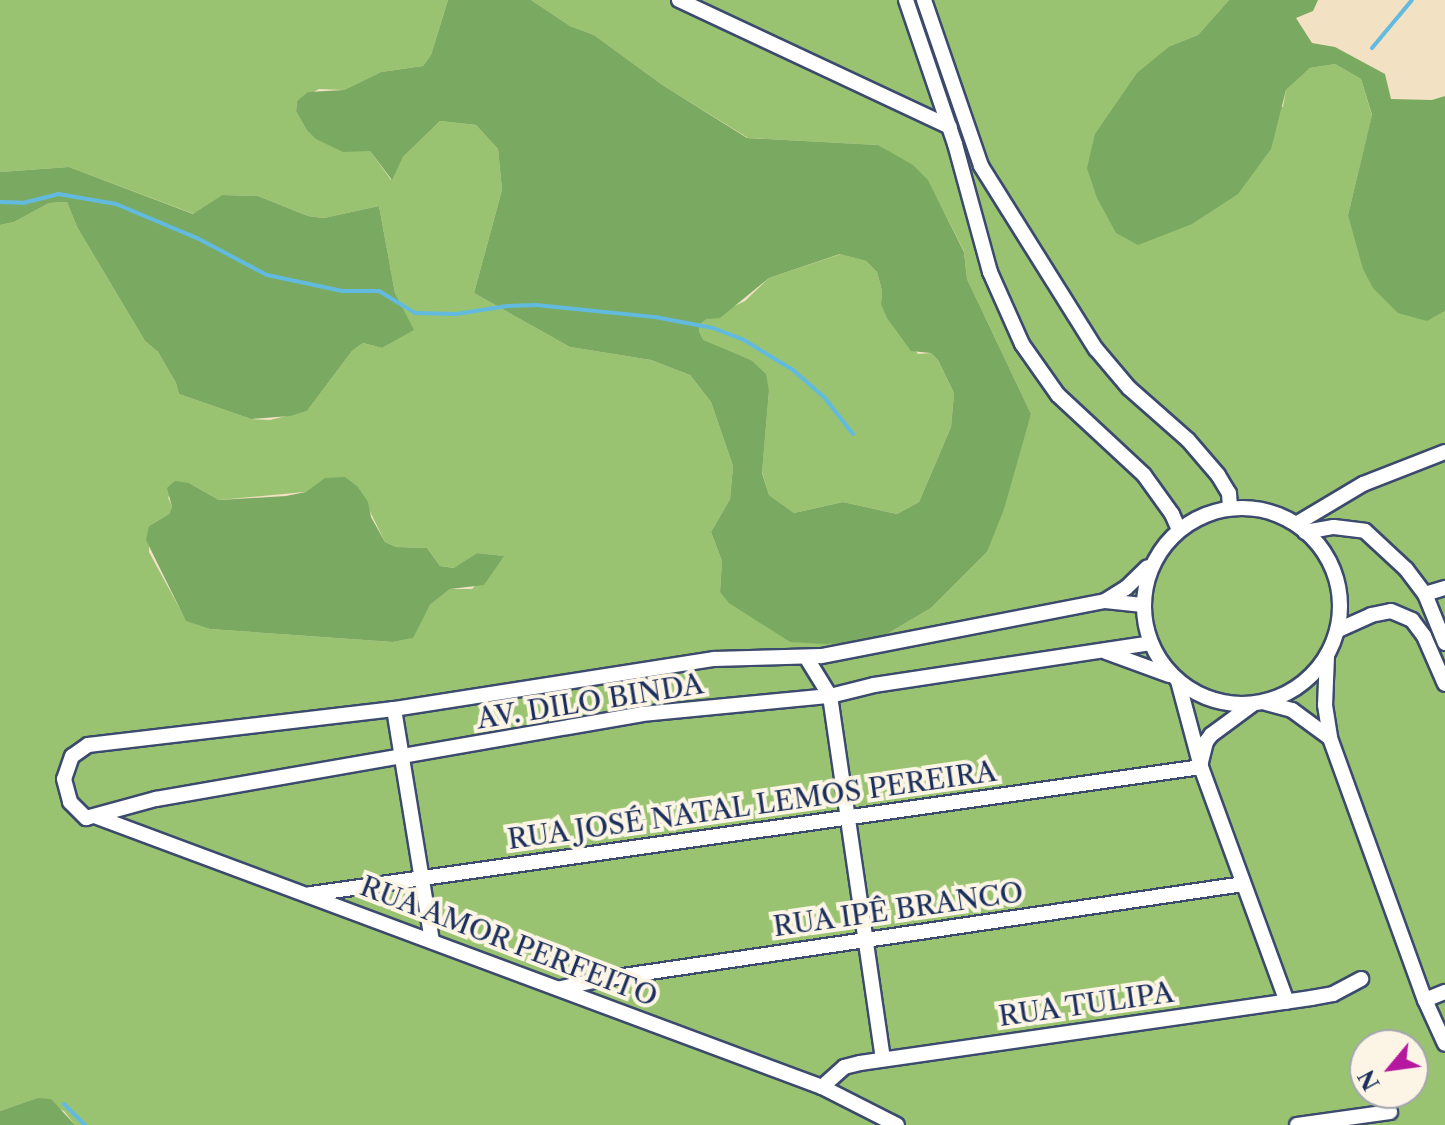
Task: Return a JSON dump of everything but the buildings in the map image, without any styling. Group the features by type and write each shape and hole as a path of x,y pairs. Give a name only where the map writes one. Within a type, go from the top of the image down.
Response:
{"street":[{"path":"679,0 950,127"},
{"path":"906,0 950,127 990,272 1022,344 1058,395 1144,475 1172,514 1179,530"},
{"path":"924,0 981,166 1096,349 1129,388 1188,440 1218,475 1229,493 1230,508"},
{"path":"918,111 931,109 940,98 956,94"},
{"path":"1300,528 1363,484 1445,452"},
{"path":"1105,601 1139,578 1179,530 1209,513 1230,508 1264,510 1300,528 1322,549 1335,574 1340,602 1338,630 1327,656 1300,686 1257,703 1211,735 1206,742 1201,767"},
{"path":"1300,528 1334,527 1365,531 1406,569 1425,594 1445,643"},
{"path":"1156,558 1143,605 1151,643 1176,679 1201,767 1287,1002"},
{"path":"1425,594 1445,588"},
{"path":"1105,601 1143,605"},
{"name":"AV. DILO BINDA","path":"1105,601 806,657 714,659 394,709 88,745 72,756 64,779 70,802 92,818 156,799 642,714 830,696 874,685 1151,643"},
{"path":"1338,630 1371,615 1391,611 1412,620 1424,636 1445,684"},
{"path":"1106,652 1176,679 1218,702 1281,704 1330,738"},
{"path":"1327,656 1325,705 1330,738 1425,1000 1445,1044"},
{"path":"806,657 830,696 863,941 883,1059"},
{"path":"394,709 432,941"},
{"name":"RUA JOSÉ NATAL LEMOS PEREIRA","path":"311,894 1201,767"},
{"name":"RUA AMOR PERFEITO","path":"92,818 311,894 822,1087 897,1125"},
{"name":"RUA IPÊ BRANCO","path":"560,988 603,979 1243,884"},
{"name":"RUA TULIPA","path":"822,1087 844,1067 883,1059 1287,1002 1333,994 1361,979"},
{"path":"1425,1000 1445,992"},
{"path":"1297,1125 1390,1112"}],"green space":[{"path":"0,0 448,0 431,55 423,66 381,72 344,90 319,89 297,101 296,111 306,129 343,151 370,151 391,180 403,157 440,121 476,125 498,149 502,190 474,293 570,347 651,360 690,375 711,402 733,466 730,499 711,532 722,561 720,592 790,642 875,641 931,608 987,552 1031,414 967,279 964,251 928,181 878,145 748,138 661,84 594,35 570,26 531,0 1229,0 1198,35 1170,46 1283,107 1286,90 1310,68 1335,64 1361,79 1372,116 1348,215 1426,321 1445,311 1445,1125 75,1125 64,1111 37,1098 0,1111 0,225 14,222 49,203 67,202 77,227 145,341 158,352 179,394 251,419 270,420 307,411 352,351 363,343 382,348 413,330 395,293 379,206 324,218 308,216 258,196 222,195 194,214 69,167 0,172","holes":["189,483 219,500 358,487 385,542 396,547 427,548 440,566 455,568 477,553 503,556 472,589 450,589 430,605 412,638 393,642 210,629 186,620 149,552 149,526 169,514 172,507 168,497"]},
{"path":"448,0 531,0 570,26 594,35 661,84 747,138 878,145 913,165 928,180 964,252 967,279 1031,414 1004,509 987,552 931,608 875,641 826,644 790,642 729,603 720,592 722,561 711,532 730,499 733,466 711,402 690,375 651,360 570,347 474,293 502,190 498,149 476,125 440,121 403,157 392,180 370,151 343,152 316,139 296,111 297,101 308,92 344,90 381,72 423,66 431,55","holes":["840,254 866,261 877,272 882,291 881,304 887,318 911,351 931,353 938,360 954,393 951,427 919,502 897,514 843,502 794,513 769,495 762,473 769,391 766,374 751,360 703,340 700,324 707,319 720,318 769,278"]},
{"path":"1229,0 1318,0 1313,11 1296,18 1312,43 1335,47 1385,74 1391,99 1432,100 1445,96 1445,311 1427,321 1398,313 1373,288 1363,269 1348,215 1372,115 1361,79 1335,64 1310,68 1286,90 1271,149 1238,194 1192,224 1138,245 1116,233 1097,198 1087,168 1095,134 1137,73 1170,46 1198,35"},
{"path":"69,167 193,214 222,195 258,196 308,216 324,218 379,206 395,293 414,330 382,348 363,343 352,351 307,411 290,416 251,419 179,394 158,352 145,341 77,227 67,202 49,203 14,222 0,225 0,172"},
{"path":"841,254 866,261 877,272 882,291 881,304 918,354 931,353 938,360 954,393 951,427 919,502 897,514 843,502 794,513 769,495 762,472 769,391 751,360 703,341 699,331 700,324 745,301 769,278"},
{"path":"345,477 358,487 368,502 371,517 385,542 396,547 427,548 440,566 454,568 477,553 504,556 484,585 450,589 430,605 413,638 393,642 210,629 186,621 146,540 149,526 169,514 172,507 167,488 175,481 189,483 219,500 286,496 306,492 325,478"},
{"path":"37,1098 51,1099 75,1125 0,1125 0,1111"}],"waterway":[{"path":"1372,48 1412,0"},
{"path":"0,202 23,203 58,194 116,204 197,238 267,275 342,291 379,291 415,313 456,314 536,305 655,317 713,328 744,340 793,370 824,397 853,434"},
{"path":"64,1104 85,1125"}]}
